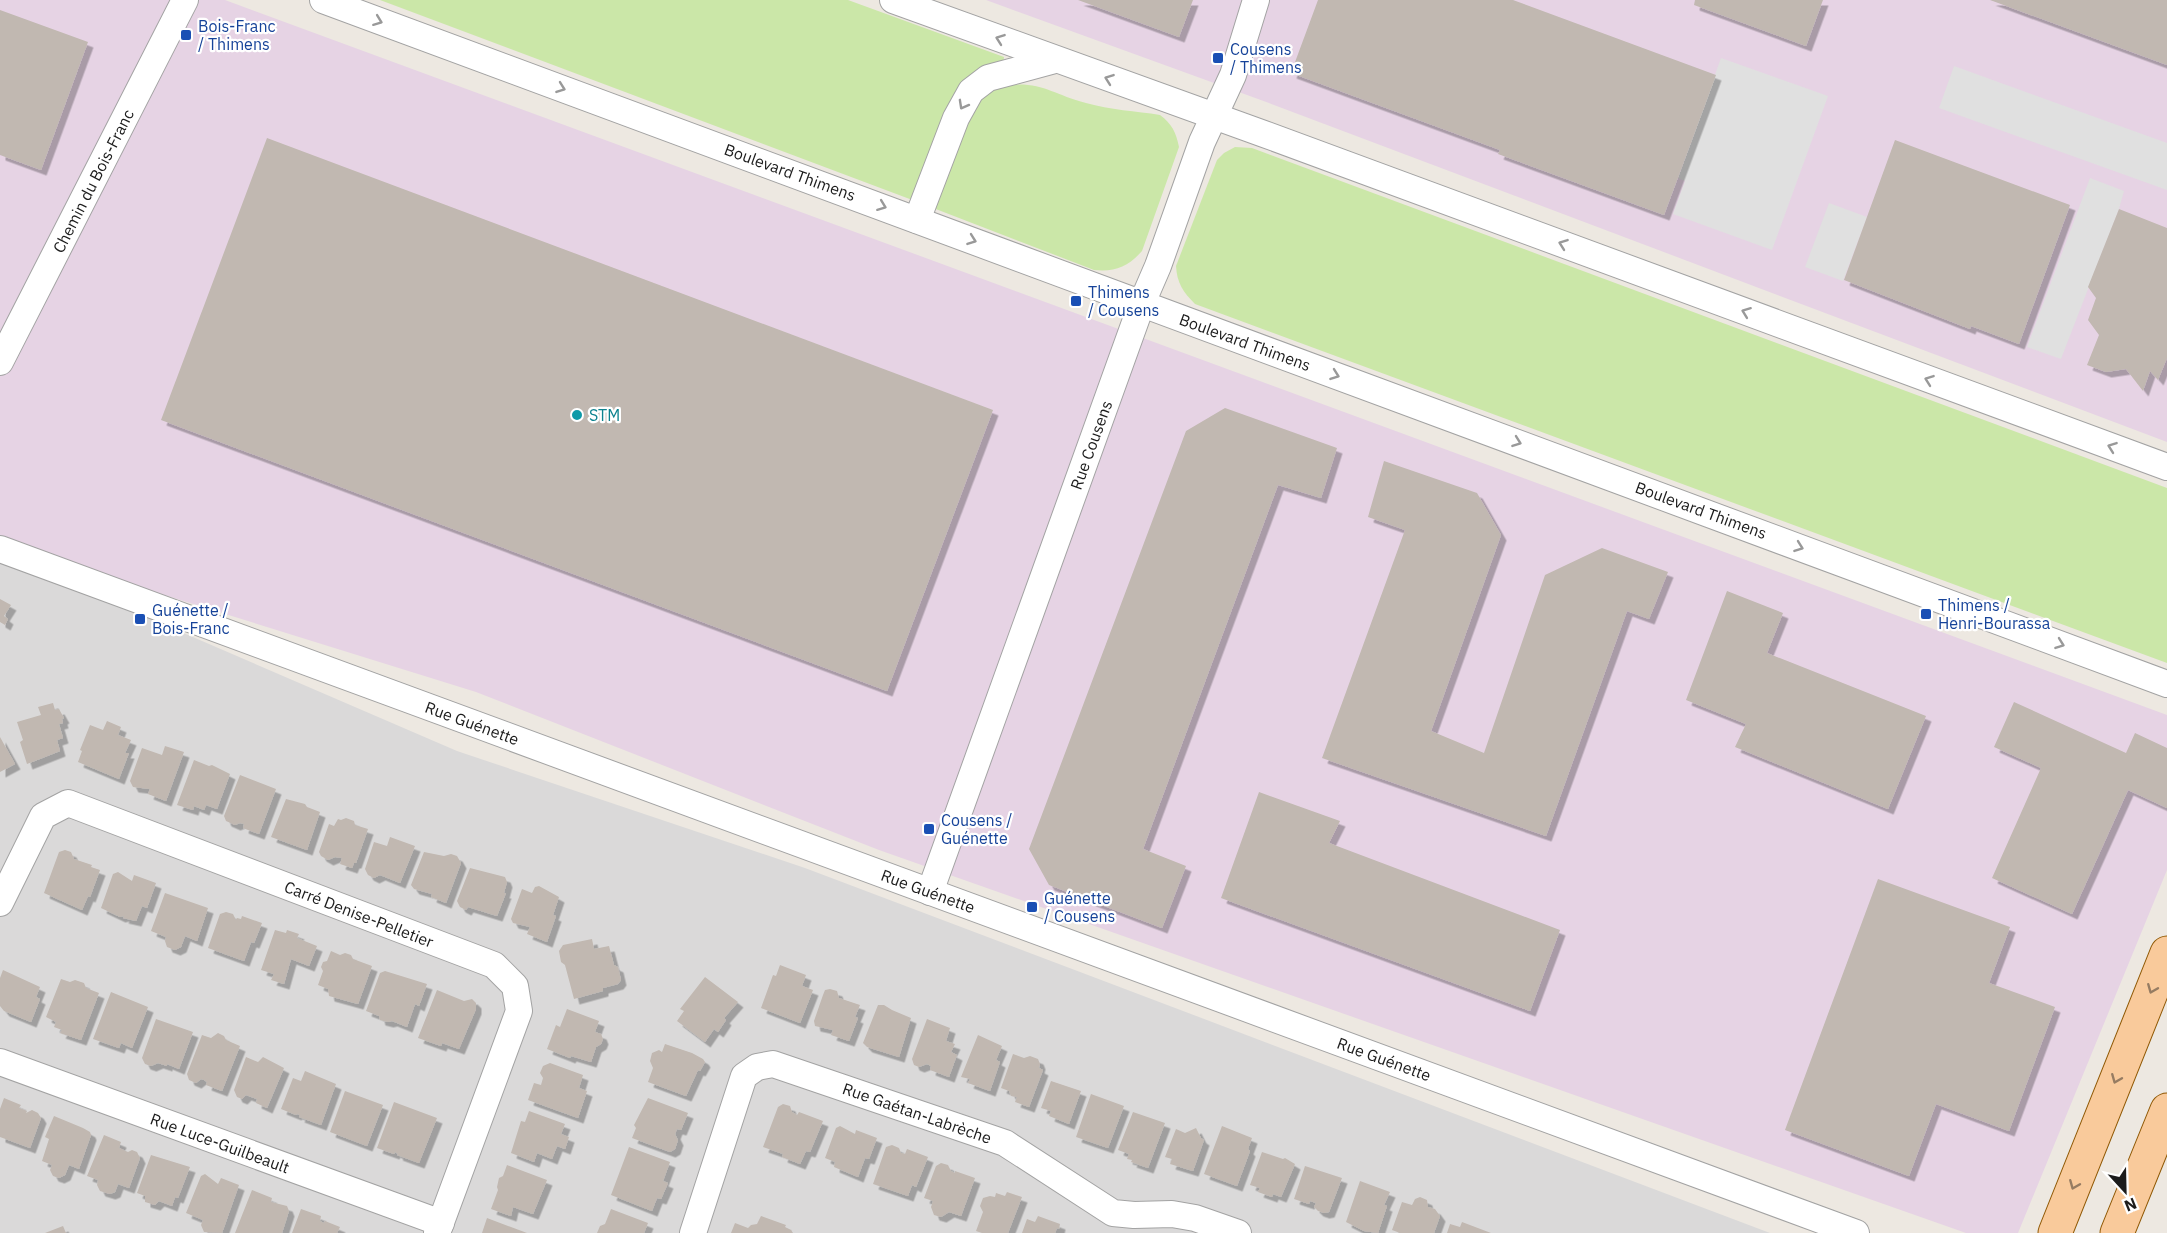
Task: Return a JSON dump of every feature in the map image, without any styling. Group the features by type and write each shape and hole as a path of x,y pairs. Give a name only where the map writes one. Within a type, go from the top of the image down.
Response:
{"main road":[{"path":"2055,1233 2167,953"},
{"path":"2118,1233 2167,1110"}],"street":[{"name":"Chemin du Bois-Franc","path":"0,362 185,0"},
{"name":"Boulevard Thimens","path":"323,0 2167,684"},
{"path":"893,0 2167,467"},
{"name":"Rue Cousens","path":"930,891 1202,141 1233,75 1256,0"},
{"path":"917,220 956,118 971,91 988,78 1055,60"},
{"name":"Rue Guénette","path":"0,549 1856,1233"},
{"name":"Carré Denise-Pelletier","path":"0,903 42,816 68,803 494,965 515,986 519,1011 439,1228"},
{"name":"Rue Luce-Guilbeault","path":"0,1062 439,1228"},
{"name":"Rue Gaétan-Labrèche","path":"693,1233 744,1076 757,1067 773,1064 1005,1143 1113,1213 1172,1214 1195,1218 1238,1233"}],"shaded area":[{"path":"0,0 225,0 2167,715 2167,870 2018,1233 1966,1233 879,850 476,692 0,544"},
{"path":"986,0 2167,0 2167,442 1269,103"},
{"path":"1721,58 1828,96 1772,250 1673,214 1685,181 1678,178"},
{"path":"1954,66 2167,143 2167,190 1939,108"},
{"path":"2090,178 2124,191 2061,359 2027,347"},
{"path":"1829,203 1867,217 1843,281 1805,267"},
{"path":"0,554 457,751 805,868 1770,1233 0,1233"}],"green space":[{"path":"380,0 848,0 1004,57 1001,86 1036,86 1095,105 1160,115 1173,129 1179,147 1142,251 1132,261 1121,267 1094,270"},
{"path":"1235,147 1252,148 2167,488 2167,663 1195,304 1181,287 1176,266 1217,160"}],"building":[{"path":"1078,0 1193,0 1179,37"},
{"path":"1318,0 1513,0 1716,75 1664,215 1498,154 1500,150 1291,73"},
{"path":"1695,0 1823,0 1806,46 1694,5"},
{"path":"1990,0 2167,0 2167,65"},
{"path":"0,10 88,42 41,170 0,155"},
{"name":"STM","path":"267,138 993,410 887,691 161,420"},
{"path":"1895,140 2070,205 2019,344 1971,326 1970,329 1844,280"},
{"path":"2119,209 2167,228 2167,358 2158,380 2150,371 2143,391 2126,369 2106,372 2087,365 2099,335 2088,320 2096,298 2088,287"},
{"path":"1225,408 1337,448 1321,498 1278,485 1143,849 1186,866 1162,928 1049,885 1029,849 1186,431"},
{"path":"1384,461 1477,493 1501,535 1431,731 1484,753 1545,575 1602,548 1668,572 1649,619 1627,611 1546,836 1322,758 1405,530 1368,517"},
{"path":"1727,591 1783,613 1767,653 1926,716 1888,809 1735,747 1746,724 1686,700"},
{"path":"0,599 11,605 4,616 8,619 5,625 0,622"},
{"path":"2014,702 2126,753 2135,733 2167,748 2167,808 2128,790 2072,914 1992,878 2041,768 1994,747"},
{"path":"53,703 55,710 59,709 64,718 63,723 59,724 63,738 57,740 60,751 27,764 17,722 41,715 38,707"},
{"path":"107,721 121,727 118,735 131,740 125,753 129,753 119,779 78,762 90,725 103,730"},
{"path":"0,737 15,764 0,772"},
{"path":"165,746 184,752 166,801 148,794 150,789 133,787 130,781 142,748 162,755"},
{"path":"194,760 212,765 230,774 217,809 206,805 204,810 194,806 193,810 177,805"},
{"path":"240,775 276,789 259,834 243,828 244,824 235,825 226,821 224,816"},
{"path":"1259,792 1340,821 1329,843 1560,930 1530,1011 1221,898"},
{"path":"286,799 305,804 320,812 307,850 271,837"},
{"path":"346,818 354,821 355,825 368,829 356,863 352,868 340,864 342,858 335,857 328,860 319,852 329,824 334,826 338,819"},
{"path":"390,837 415,846 400,883 380,875 374,878 368,875 365,869 374,842 387,846"},
{"path":"65,850 71,852 74,859 100,870 90,897 88,896 82,910 44,893 59,852"},
{"path":"424,852 444,856 451,854 457,856 461,863 446,903 431,897 432,894 414,889 411,885"},
{"path":"470,868 505,877 507,882 504,893 506,893 497,916 468,907 466,910 460,907 457,901"},
{"path":"118,872 132,881 134,875 156,883 147,908 142,906 136,921 123,918 124,916 120,917 101,908 113,874"},
{"path":"1878,879 2010,927 1989,983 2055,1007 2009,1131 1936,1104 1909,1176 1785,1130"},
{"path":"539,886 559,897 553,915 556,916 547,942 527,934 530,927 513,923 511,919 522,889 532,893 535,887"},
{"path":"165,893 208,908 197,941 185,936 181,947 175,950 167,947 166,937 151,931"},
{"path":"226,912 233,914 236,920 241,919 242,916 262,923 254,943 251,942 244,961 208,948 220,914"},
{"path":"275,930 286,933 287,930 299,934 297,938 317,946 309,966 291,959 284,984 271,980 274,974 261,970"},
{"path":"592,939 594,949 609,946 621,980 618,984 603,988 603,991 574,999 559,951 563,945"},
{"path":"331,951 340,955 345,953 351,955 353,959 372,966 358,1004 329,996 328,989 318,985 323,971 321,967 323,962 327,961"},
{"path":"780,965 806,975 802,986 813,990 800,1023 761,1008 773,975 776,976"},
{"path":"3,970 40,987 36,997 40,999 31,1022 4,1011 0,1006 0,978"},
{"path":"385,971 427,984 419,1006 415,1004 407,1027 392,1021 380,1020 379,1016 366,1011 380,973"},
{"path":"705,977 738,1002 724,1018 726,1020 718,1032 714,1029 705,1042 677,1021 684,1011 680,1009"},
{"path":"61,979 84,983 86,988 99,993 81,1040 60,1033 62,1030 54,1027 56,1022 46,1017"},
{"path":"437,990 464,1001 472,999 476,1003 476,1009 459,1049 418,1038"},
{"path":"825,990 837,991 839,998 860,1005 855,1017 858,1018 849,1041 831,1035 833,1030 815,1026 814,1021"},
{"path":"111,992 148,1007 132,1048 121,1043 119,1048 93,1039"},
{"path":"878,1005 884,1005 911,1018 899,1057 867,1047 863,1043"},
{"path":"567,1009 599,1021 595,1032 601,1034 603,1039 596,1047 591,1062 571,1056 570,1058 547,1049 556,1025 560,1027"},
{"path":"156,1019 193,1032 179,1069 158,1063 151,1066 145,1064 142,1058"},
{"path":"927,1019 950,1028 946,1041 955,1044 951,1052 957,1055 949,1077 930,1070 931,1066 927,1064 919,1067 914,1065 912,1059"},
{"path":"218,1033 226,1040 240,1046 222,1091 206,1085 207,1082 201,1079 196,1083 189,1080 187,1074 202,1035 211,1038"},
{"path":"978,1035 1002,1046 996,1060 1000,1062 990,1091 968,1083 970,1079 961,1077"},
{"path":"665,1044 692,1053 705,1062 700,1071 698,1070 686,1096 648,1082 653,1068 650,1061 652,1053 659,1050 662,1052"},
{"path":"1013,1054 1038,1059 1039,1068 1043,1070 1029,1107 1015,1102 1017,1097 1011,1096 1009,1091 1001,1088"},
{"path":"246,1057 258,1062 263,1057 284,1068 267,1108 256,1103 257,1099 246,1095 242,1099 237,1097 234,1090"},
{"path":"550,1063 583,1075 579,1088 587,1091 578,1118 528,1100 534,1083 541,1085 543,1078 540,1073 543,1066"},
{"path":"305,1071 336,1084 321,1125 281,1109 293,1078 301,1081"},
{"path":"1051,1081 1081,1091 1069,1124 1049,1116 1051,1111 1041,1108"},
{"path":"345,1091 383,1105 367,1146 330,1132"},
{"path":"1091,1094 1124,1106 1108,1148 1076,1137"},
{"path":"4,1098 21,1105 19,1108 27,1111 26,1113 32,1110 38,1113 41,1118 30,1148 0,1137 0,1109"},
{"path":"648,1098 688,1113 681,1130 677,1129 675,1134 678,1140 675,1149 670,1152 632,1138 636,1128 634,1125"},
{"path":"394,1102 437,1118 419,1163 397,1155 395,1152 394,1154 377,1148"},
{"path":"783,1104 790,1106 792,1112 797,1115 799,1112 823,1121 810,1152 806,1151 800,1164 782,1157 783,1154 763,1147 778,1107"},
{"path":"529,1111 565,1124 561,1134 569,1137 565,1149 557,1146 552,1159 537,1153 534,1162 511,1153 521,1121 525,1122"},
{"path":"1133,1112 1165,1123 1148,1168 1131,1162 1132,1160 1127,1159 1129,1154 1118,1150"},
{"path":"54,1116 83,1128 91,1135 79,1169 69,1165 65,1175 59,1178 53,1176 50,1170 52,1165 42,1161 49,1139 45,1137"},
{"path":"840,1126 855,1134 856,1130 877,1138 869,1159 865,1158 858,1177 834,1167 835,1162 825,1158 836,1128"},
{"path":"1222,1126 1252,1138 1248,1149 1250,1151 1237,1186 1204,1174"},
{"path":"1196,1128 1204,1140 1193,1171 1170,1164 1172,1159 1165,1157 1176,1129 1185,1133"},
{"path":"104,1135 121,1142 119,1148 128,1152 132,1150 137,1152 140,1158 129,1188 118,1184 115,1192 110,1194 100,1191 97,1185 98,1180 87,1176"},
{"path":"892,1145 899,1148 901,1153 905,1154 907,1149 928,1157 916,1187 912,1185 908,1196 873,1184 886,1147"},
{"path":"629,1147 670,1162 663,1181 668,1183 661,1199 657,1198 652,1211 611,1195"},
{"path":"1262,1152 1285,1158 1295,1164 1281,1197 1273,1194 1272,1197 1258,1192 1260,1188 1250,1185"},
{"path":"151,1155 190,1167 178,1198 175,1197 172,1206 159,1201 155,1205 145,1202 145,1196 137,1193"},
{"path":"941,1163 948,1165 955,1173 955,1171 975,1178 961,1216 949,1212 941,1217 934,1215 931,1207 933,1201 924,1198 936,1166"},
{"path":"507,1165 547,1180 533,1214 513,1207 511,1216 491,1209 498,1190 499,1178 503,1176"},
{"path":"1305,1166 1342,1178 1329,1212 1318,1211 1314,1207 1316,1203 1310,1201 1309,1204 1294,1199"},
{"path":"205,1174 218,1184 221,1178 239,1185 222,1233 204,1232 201,1225 203,1220 186,1213 201,1176"},
{"path":"1360,1181 1390,1192 1384,1205 1387,1206 1378,1233 1364,1231 1346,1222"},
{"path":"252,1190 272,1198 271,1202 287,1206 289,1211 282,1233 235,1233"},
{"path":"1007,1192 1022,1197 1008,1233 976,1231 983,1212 980,1206 983,1198 995,1197 996,1193 1005,1196"},
{"path":"1420,1197 1427,1200 1428,1207 1435,1209 1440,1216 1434,1233 1400,1233 1392,1230 1402,1202 1412,1205 1415,1199"},
{"path":"301,1209 321,1216 320,1221 324,1223 325,1221 340,1227 337,1233 292,1233"},
{"path":"611,1209 648,1223 644,1233 597,1233 600,1226 605,1224"},
{"path":"761,1216 786,1225 785,1227 793,1233 731,1233 735,1223 748,1228 757,1224"},
{"path":"1038,1216 1060,1224 1059,1229 1057,1228 1055,1233 1022,1233 1027,1219 1035,1222"},
{"path":"487,1218 527,1233 482,1233"},
{"path":"1462,1222 1491,1233 1447,1233 1450,1224 1460,1227"},
{"path":"63,1226 66,1233 45,1233"}],"place":[{"name":"Bois-Franc / Thimens","path":"186,35"},
{"name":"Cousens / Thimens","path":"1218,58"},
{"name":"Thimens / Cousens","path":"1076,301"},
{"name":"STM","path":"577,415"},
{"name":"Thimens / Henri-Bourassa","path":"1926,614"},
{"name":"Guénette / Bois-Franc","path":"140,619"},
{"name":"Cousens / Guénette","path":"929,829"},
{"name":"Guénette / Cousens","path":"1032,907"}]}
